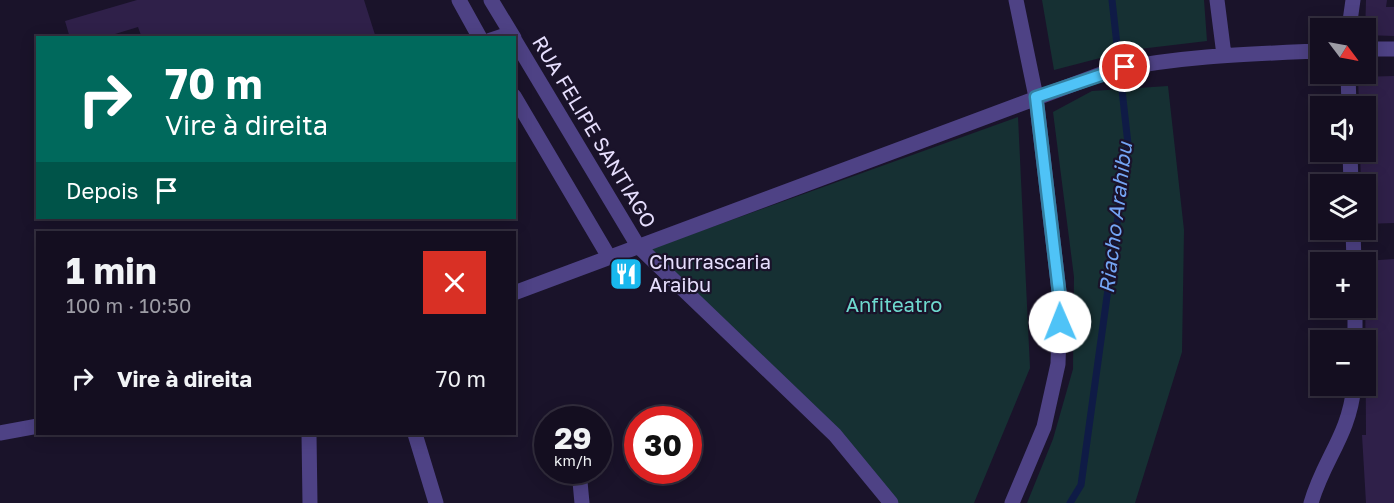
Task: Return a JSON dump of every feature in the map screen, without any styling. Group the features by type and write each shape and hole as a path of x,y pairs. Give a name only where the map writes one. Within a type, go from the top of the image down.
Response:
{"street":[{"path":"459,0 479,36"},
{"name":"RUA FELIPE SANTIAGO","path":"491,0 513,36"},
{"path":"1012,503 1044,427 1059,364 1060,300 1036,97 1016,0"},
{"path":"1217,0 1224,55"},
{"path":"1350,18 1353,0"},
{"name":"RUA FELIPE SANTIAGO","path":"516,41 638,246 834,435 891,503"},
{"path":"1376,49 1394,49"},
{"path":"516,292 1109,70 1140,64 1224,55 1310,51"},
{"path":"516,99 609,257"},
{"path":"1311,503 1342,437 1352,410 1353,396"},
{"path":"0,433 36,426"},
{"path":"309,435 310,503"},
{"path":"415,435 436,503"},
{"path":"580,484 582,503"}],"green space":[{"path":"1042,0 1204,0 1207,41 1131,50 1054,70"},
{"path":"1168,86 1184,230 1182,352 1135,503 1027,503 1053,439 1073,369 1074,277 1053,112 1092,91"},
{"name":"Anfiteatro","path":"1018,117 1030,368 974,503 898,503 651,249"}],"building":[{"path":"137,0 364,0 375,36 141,36 138,27 109,36 69,36 65,21"},
{"path":"1366,0 1387,0 1386,7 1394,7 1394,36 1376,35 1376,18 1365,18"},
{"path":"1376,76 1394,76 1394,223 1376,224 1376,174 1361,174 1360,162 1376,162 1376,96 1359,96 1358,84 1376,84"},
{"path":"1394,259 1394,503 1366,503 1362,435 1366,435 1366,396 1376,396 1376,330 1365,330 1365,318 1376,318 1376,260"}],"waterway":[{"name":"Riacho Arahibu","path":"1070,503 1081,485 1128,144 1112,0"}],"place":[{"name":"Churrascaria Araibu","path":"626,274"}],"route":[{"path":"1060,322 1052,224 1036,97 1109,70 1125,67"}]}
